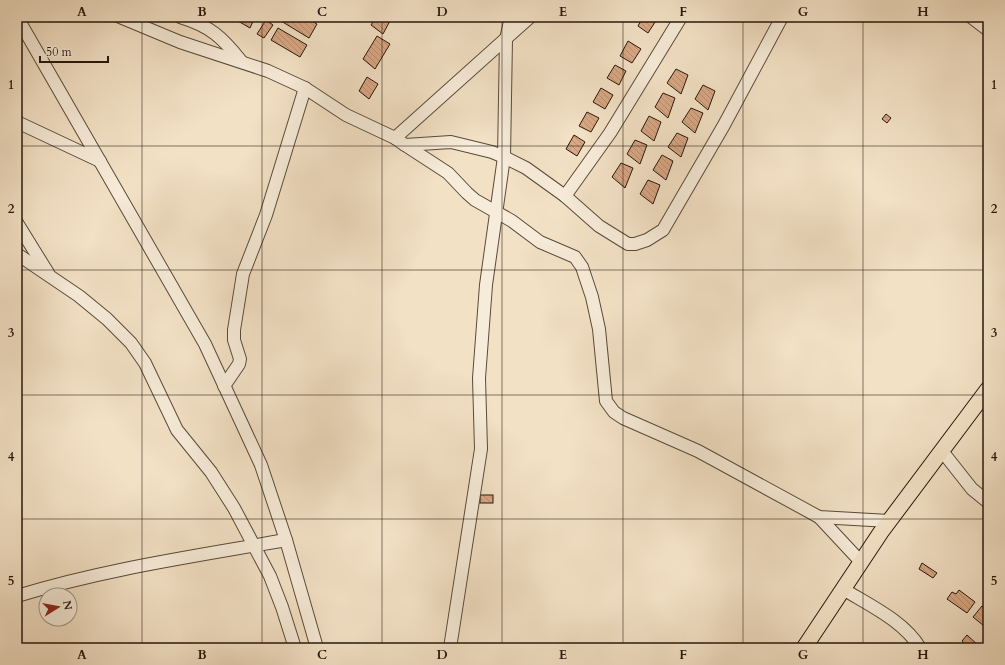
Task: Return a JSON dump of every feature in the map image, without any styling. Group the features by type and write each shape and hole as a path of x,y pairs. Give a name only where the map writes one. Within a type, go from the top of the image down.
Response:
{"main road":[{"path":"804,648 889,521 988,389"}],"street":[{"path":"17,17 205,344 261,466 286,540 317,648"},
{"path":"120,17 180,42 241,61 305,88 346,115 400,141 448,173 467,193 476,200 512,220 546,245 570,253 582,267 592,297 599,329 606,400 614,412 623,418 698,451 819,517 861,562"},
{"path":"180,17 200,20 220,37 241,61"},
{"path":"450,648 481,449 479,378 486,285 504,157 506,39 511,17"},
{"path":"400,141 530,17"},
{"path":"565,196 610,133 681,17"},
{"path":"400,141 451,142 492,152 504,157 526,168 565,196 599,226 628,244 635,244 647,240 663,230 724,125 782,17"},
{"path":"971,17 988,30"},
{"path":"224,386 239,364 240,359 234,340 234,330 243,274 266,215 305,88"},
{"path":"17,122 100,161"},
{"path":"17,223 48,274"},
{"path":"17,254 79,296 107,318 131,343 145,363 178,430 211,472 234,508 270,576 295,648"},
{"path":"942,451 972,489 988,502"},
{"path":"819,517 889,521"},
{"path":"17,596 58,583 179,558 286,540"},
{"path":"843,589 894,621 907,631 920,648"}],"building":[{"path":"231,17 255,17 250,28"},
{"path":"284,17 305,17 317,24 309,38 281,21"},
{"path":"376,17 392,17 383,34 371,25"},
{"path":"643,17 657,19 648,33 638,26"},
{"path":"266,20 273,25 264,38 257,34"},
{"path":"278,28 307,45 300,57 271,40"},
{"path":"377,36 390,44 375,69 363,59"},
{"path":"628,41 641,49 632,63 620,56"},
{"path":"615,65 626,71 619,85 607,78"},
{"path":"676,69 688,75 681,94 667,83"},
{"path":"367,77 378,84 369,99 359,91"},
{"path":"703,85 715,91 708,110 695,99"},
{"path":"601,88 613,95 605,109 593,102"},
{"path":"663,93 675,98 668,118 655,107"},
{"path":"691,108 703,113 695,133 682,122"},
{"path":"587,112 599,118 591,132 579,126"},
{"path":"886,114 891,118 887,123 882,119"},
{"path":"649,116 661,122 654,141 641,131"},
{"path":"677,133 688,138 681,157 668,147"},
{"path":"574,135 585,142 577,156 566,149"},
{"path":"635,140 647,145 640,164 627,154"},
{"path":"662,155 673,161 666,180 653,170"},
{"path":"621,163 633,168 625,188 612,177"},
{"path":"648,180 660,185 653,204 640,194"},
{"path":"480,495 493,495 493,503 480,503"},
{"path":"922,563 937,573 933,578 919,569"},
{"path":"959,590 975,602 967,613 947,599 952,592 956,594"},
{"path":"982,606 988,611 988,622 984,626 973,617"},
{"path":"967,635 979,646 977,648 962,648 965,644 962,641"}]}
